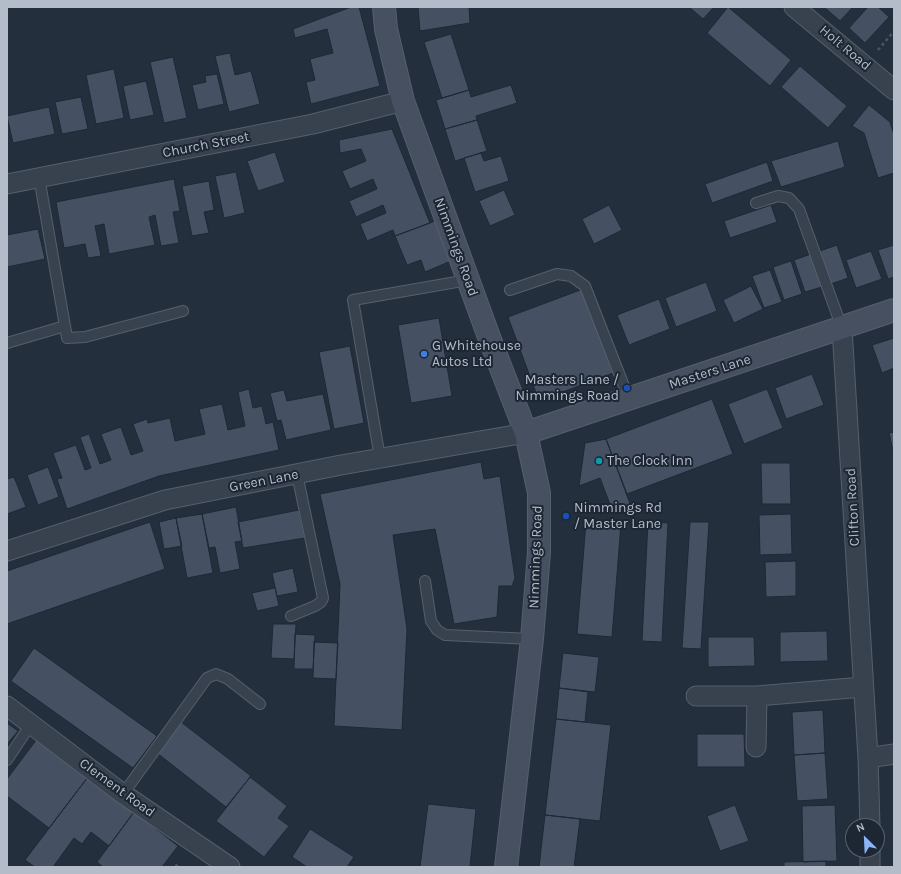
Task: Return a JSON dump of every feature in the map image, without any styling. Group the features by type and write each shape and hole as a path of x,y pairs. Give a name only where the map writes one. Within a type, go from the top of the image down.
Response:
{"main road":[{"name":"Nimmings Road","path":"384,7 386,29 403,100 468,280 526,433 538,493 539,552 532,639 506,867"},
{"name":"Masters Lane","path":"526,433 894,310"}],"street":[{"name":"Holt Road","path":"794,7 894,90"},
{"name":"Church Street","path":"7,184 313,124 403,100"},
{"name":"Clifton Road","path":"842,328 868,758 870,818"},
{"name":"Green Lane","path":"7,551 165,500 380,458 526,433"},
{"path":"696,696 757,696 863,687"},
{"path":"756,747 757,696"},
{"name":"Clement Road","path":"7,706 123,794 230,867"},
{"path":"868,758 894,754"}],"lane":[{"path":"39,177 67,338 85,337 182,311"},
{"path":"756,203 778,196 789,198 799,209 842,328"},
{"path":"510,290 557,274 571,276 586,286 629,399"},
{"path":"380,458 353,300 468,280"},
{"path":"7,343 65,326"},
{"path":"291,616 315,606 321,602 323,598 298,474"},
{"path":"425,581 431,621 437,630 445,635 532,639"},
{"path":"123,794 207,678 216,674 228,679 260,704"},
{"path":"7,760 32,724"}],"path":[{"path":"865,65 894,30"}],"building":[{"path":"351,7 359,7 380,86 311,104 306,82 315,80 310,59 333,53 327,29 295,38 293,29"},
{"path":"418,7 469,7 470,23 420,31"},
{"path":"689,7 714,7 703,19"},
{"path":"728,7 791,60 770,86 707,33"},
{"path":"824,7 853,7 840,21"},
{"path":"868,7 878,7 889,17 865,43 849,28"},
{"path":"451,34 469,90 442,98 424,42"},
{"path":"230,53 235,75 251,71 260,104 229,112 215,56"},
{"path":"173,57 187,118 164,123 150,62"},
{"path":"800,66 847,106 828,128 781,87"},
{"path":"114,69 124,118 96,124 86,75"},
{"path":"217,74 224,104 198,110 192,85 206,82 205,76"},
{"path":"146,81 154,115 130,120 123,86"},
{"path":"511,85 517,103 476,116 477,120 445,129 436,100 469,90 471,97"},
{"path":"81,97 88,129 62,134 55,102"},
{"path":"869,105 890,122 894,135 894,173 878,178 864,133 852,126"},
{"path":"49,107 55,134 13,143 7,116"},
{"path":"477,120 487,151 455,161 445,129"},
{"path":"392,129 430,223 395,236 393,230 367,241 360,224 386,213 383,205 356,217 349,201 377,189 373,179 350,189 342,171 366,161 361,149 340,153 339,140"},
{"path":"838,141 845,167 781,187 771,161"},
{"path":"275,152 285,182 258,191 247,161"},
{"path":"481,153 484,161 501,156 509,181 475,192 464,158"},
{"path":"767,162 773,181 712,203 705,184"},
{"path":"236,172 245,213 224,218 215,176"},
{"path":"174,179 180,211 173,212 179,243 161,246 155,215 149,217 155,245 109,254 104,224 95,226 101,256 88,258 85,244 64,248 56,202"},
{"path":"209,181 214,210 204,212 209,233 192,236 182,186"},
{"path":"504,190 515,215 490,226 479,201"},
{"path":"609,205 622,230 594,244 582,219"},
{"path":"771,205 777,222 730,238 724,221"},
{"path":"435,221 451,261 425,272 421,260 407,265 395,236"},
{"path":"38,229 45,259 7,267 7,235"},
{"path":"837,245 848,278 828,285 817,252"},
{"path":"894,245 894,277 888,279 878,250"},
{"path":"871,251 882,279 856,288 846,260"},
{"path":"811,254 822,287 805,292 794,260"},
{"path":"791,261 802,294 784,300 773,267"},
{"path":"770,270 782,302 764,308 752,276"},
{"path":"706,282 717,311 676,327 665,298"},
{"path":"751,286 763,309 734,323 723,300"},
{"path":"583,289 613,373 539,401 508,317"},
{"path":"659,299 670,329 629,345 617,315"},
{"path":"439,318 452,396 411,403 398,325"},
{"path":"894,338 894,368 882,373 872,345"},
{"path":"350,346 364,423 334,429 319,352"},
{"path":"812,374 824,405 786,419 775,388"},
{"path":"249,389 253,408 262,406 266,424 273,422 279,450 159,476 67,509 57,479 62,478 53,453 76,445 85,470 91,468 80,437 89,434 100,464 111,460 101,434 121,427 131,455 143,451 133,424 147,419 148,423 170,418 175,441 205,434 199,409 222,404 228,430 245,426 238,392"},
{"path":"767,389 783,428 744,444 728,404"},
{"path":"284,390 287,401 323,394 331,430 286,440 281,420 277,421 270,393"},
{"path":"712,399 733,454 627,494 606,439"},
{"path":"894,432 894,455 889,433"},
{"name":"The Clock Inn","path":"606,439 632,509 614,515 600,478 579,486 585,443"},
{"path":"481,462 484,479 500,476 515,578 512,586 499,586 497,617 454,624 435,529 393,535 407,629 402,730 334,726 340,584 320,494"},
{"path":"761,463 790,463 791,504 762,504"},
{"path":"48,467 59,497 38,505 27,475"},
{"path":"14,477 26,507 7,514 7,479"},
{"path":"236,507 242,541 235,542 240,569 220,573 215,547 209,548 202,514"},
{"path":"299,510 305,538 243,548 238,522"},
{"path":"202,514 213,573 187,578 176,518"},
{"path":"791,514 792,554 760,555 759,515"},
{"path":"176,518 182,546 164,549 159,522"},
{"path":"150,522 165,569 7,624 7,571"},
{"path":"586,522 621,524 612,637 577,634"},
{"path":"648,522 668,523 662,642 642,641"},
{"path":"690,522 709,522 701,649 682,648"},
{"path":"796,561 796,596 766,597 765,562"},
{"path":"293,568 298,592 277,596 272,573"},
{"path":"275,588 279,606 257,611 252,593"},
{"path":"273,624 296,624 294,659 271,658"},
{"path":"827,631 828,661 780,662 780,632"},
{"path":"295,634 315,635 313,669 294,669"},
{"path":"708,637 754,637 755,666 708,667"},
{"path":"314,642 338,643 336,679 313,678"},
{"path":"34,648 157,736 133,768 11,681"},
{"path":"563,653 599,657 595,692 559,688"},
{"path":"559,688 588,692 585,722 556,719"},
{"path":"823,710 825,753 794,755 792,712"},
{"path":"556,719 611,725 600,821 545,815"},
{"path":"181,722 251,776 226,807 157,753"},
{"path":"7,723 18,731 7,744"},
{"path":"697,734 744,734 745,767 697,767"},
{"path":"37,739 88,777 49,828 7,796 7,779"},
{"path":"825,753 828,799 797,801 794,755"},
{"path":"88,777 134,812 109,846 91,832 82,844 74,838 53,867 35,867 25,860"},
{"path":"250,777 287,806 278,818 289,826 264,857 216,821"},
{"path":"428,804 476,809 470,867 420,867"},
{"path":"735,805 749,841 720,851 707,816"},
{"path":"835,805 837,861 803,862 802,806"},
{"path":"134,812 178,846 162,867 103,867 97,862"},
{"path":"545,815 580,819 574,867 539,867"},
{"path":"310,829 354,857 347,867 307,867 292,857"},
{"path":"826,861 826,867 784,867 784,862"},
{"path":"176,863 182,867 173,867"}],"place":[{"name":"G Whitehouse Autos Ltd","path":"424,354"},
{"name":"Masters Lane / Nimmings Road","path":"627,388"},
{"name":"The Clock Inn","path":"599,461"},
{"name":"Nimmings Rd / Master Lane","path":"566,516"}]}
